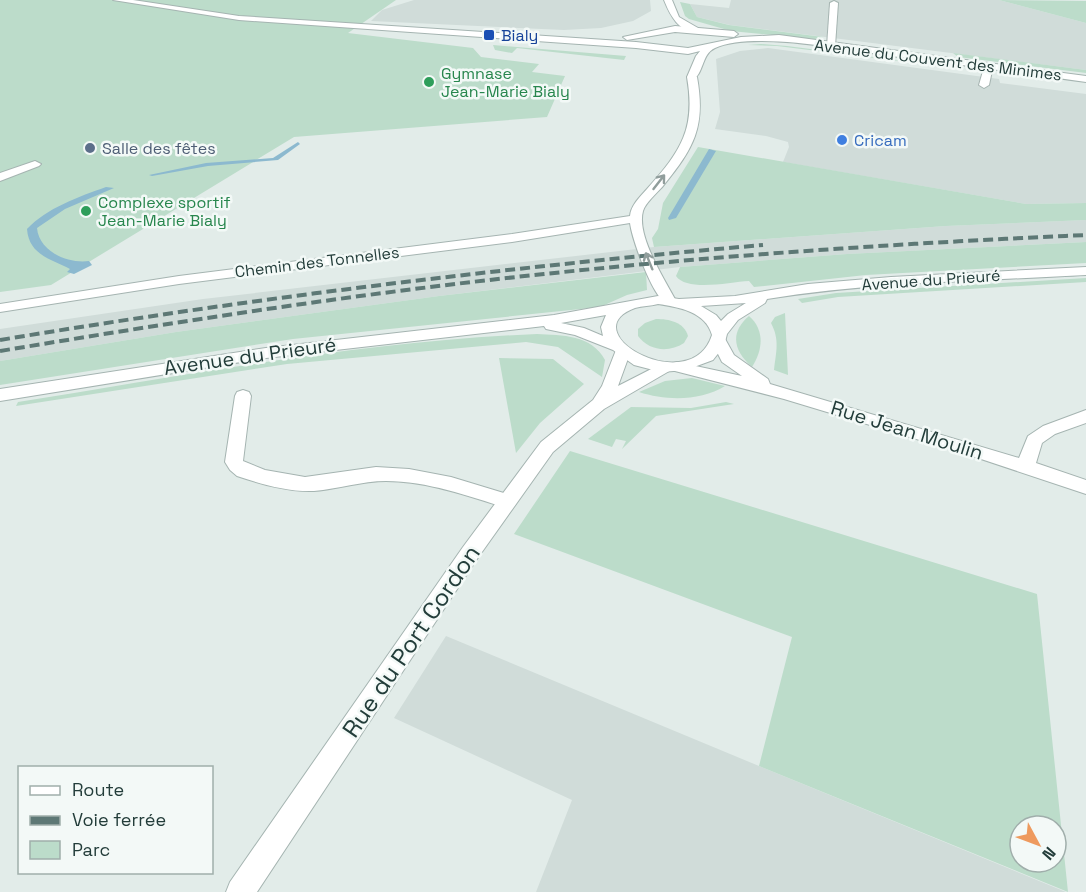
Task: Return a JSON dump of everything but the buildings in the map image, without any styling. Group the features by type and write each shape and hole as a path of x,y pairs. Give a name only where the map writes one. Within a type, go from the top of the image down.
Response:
{"street":[{"name":"Avenue du Couvent des Minimes","path":"117,0 240,18 688,51 741,40 791,40"},
{"path":"668,0 672,15 670,20 649,40 668,49 684,62 692,77 696,115 684,145 661,181 637,209 634,219 654,273 674,302"},
{"path":"831,46 834,3"},
{"path":"672,15 715,40 712,46 700,56 692,77"},
{"name":"Avenue du Couvent des Minimes","path":"548,39 613,39 656,32 699,32 791,40 1086,79"},
{"path":"984,85 988,66"},
{"path":"0,177 35,164"},
{"name":"Chemin des Tonnelles","path":"0,308 179,280 512,238 579,225 634,219"},
{"name":"Avenue du Prieuré","path":"674,302 703,303 808,288 891,281 1086,271"},
{"name":"Avenue du Prieuré","path":"719,337 733,317 746,308 776,294"},
{"path":"649,300 674,302 706,315 717,327 719,337 712,352 698,362 671,367 642,363 618,349 610,339 609,324 622,308 649,300"},
{"name":"Avenue du Prieuré","path":"0,395 266,353 581,317 622,308"},
{"name":"Avenue du Prieuré","path":"502,326 566,328 590,335 618,349"},
{"name":"Rue Jean Moulin","path":"719,337 723,352 738,367 765,385 788,395"},
{"name":"Rue du Port Cordon","path":"598,405 610,386 618,349"},
{"name":"Rue Jean Moulin","path":"671,367 718,375 788,395 1026,466 1086,487"},
{"name":"Rue du Port Cordon","path":"240,892 507,501 547,447 598,405 671,367"},
{"path":"243,396 234,462 240,469 269,478 305,484 320,484 380,473 412,476 507,501"},
{"path":"1026,466 1034,440 1049,430 1086,416"}],"shaded area":[{"path":"414,0 650,0 651,11 633,21 601,28 564,30 371,21 382,10"},
{"path":"731,0 999,0 1086,23 1086,70 730,25 697,17 690,4 729,8"},
{"path":"768,48 999,79 1000,83 1086,94 1086,203 1026,204 783,162 789,147 788,142 766,136 715,129 720,112 716,59 740,51"},
{"path":"1086,220 1086,242 847,254 680,267 439,296 176,332 0,361 0,329 203,299 654,247 946,226"},
{"path":"446,636 1008,868 1008,874 1022,874 1066,892 536,892 572,800 394,718"}],"green space":[{"name":"Complexe sportif Jean-Marie Bialy","path":"0,0 396,0 348,33 473,48 481,57 539,64 532,72 565,76 547,117 294,137 51,285 0,292"},
{"path":"999,0 1086,1 1086,23"},
{"path":"680,2 690,4 697,17 729,25 823,37 815,39 731,31 689,19 685,16"},
{"path":"761,44 973,70 777,46 748,45"},
{"path":"493,45 626,56 624,60 517,48 512,53 495,50"},
{"path":"953,53 1086,70 1086,73 958,57"},
{"path":"698,147 1026,204 1086,203 1086,220 946,226 654,247 652,238 658,229 663,203"},
{"path":"1086,242 1086,263 866,275 754,287 749,281 709,285 689,284 676,276 680,267 847,254"},
{"path":"646,272 647,290 627,295 600,307 293,339 0,385 0,361 176,332 439,296"},
{"path":"1086,278 1086,282 838,297 802,303 798,299 836,293"},
{"path":"785,313 788,375 774,370 776,341 771,323 775,317"},
{"path":"749,316 758,327 761,340 756,361 752,367 741,355 736,342 738,329"},
{"path":"656,319 680,324 688,336 684,343 672,348 660,349 643,341 638,336 638,329 645,323"},
{"path":"537,334 576,338 592,346 605,360 602,377 558,347 526,342 287,364 16,406 18,402 341,351"},
{"path":"499,358 553,359 584,384 540,423 516,453"},
{"path":"692,378 725,386 705,395 683,398 660,397 639,392 665,381"},
{"path":"726,402 734,404 656,416 622,449 626,441 616,439 612,447 588,439 631,407 691,408"},
{"path":"570,451 1037,594 1060,814 1008,814 1008,868 759,766 792,637 514,534"},
{"path":"1024,874 1066,874 1068,892"}],"water":[{"path":"298,142 300,144 278,160 208,166 149,175 206,163 273,158"},
{"path":"106,187 114,188 65,209 37,228 43,243 56,254 72,260 89,261 92,265 74,274 67,272 70,269 36,250 27,229 44,215 64,204"}],"waterway":[{"path":"672,218 712,151"}],"railway":[{"path":"0,351 272,308 544,274 815,250 1086,235"},
{"path":"0,340 380,285 571,263 763,245"}],"place":[{"name":"Bialy","path":"489,35"},
{"name":"Gymnase Jean-Marie Bialy","path":"429,82"},
{"name":"Cricam","path":"842,140"},
{"name":"Salle des fêtes","path":"90,148"},
{"name":"Complexe sportif Jean-Marie Bialy","path":"86,211"}]}
